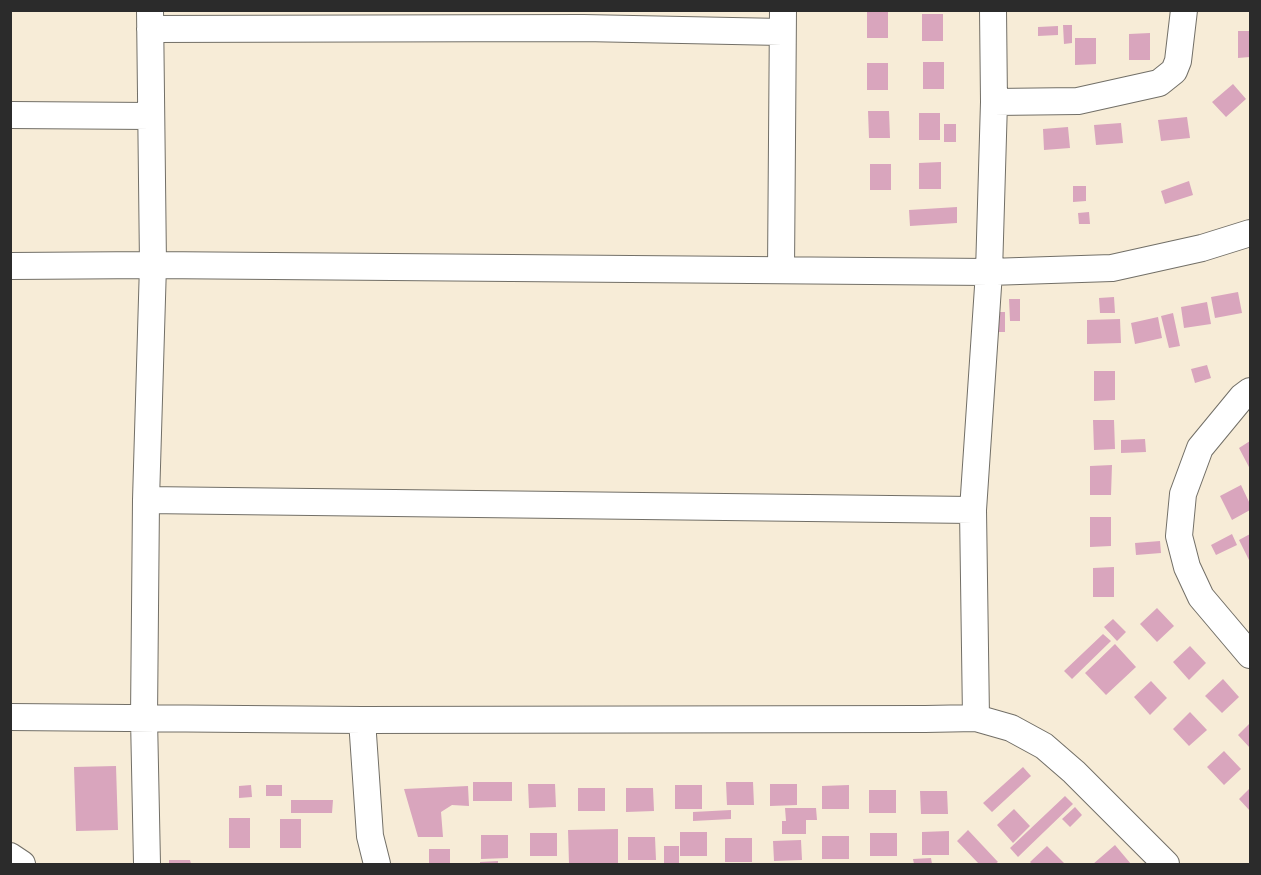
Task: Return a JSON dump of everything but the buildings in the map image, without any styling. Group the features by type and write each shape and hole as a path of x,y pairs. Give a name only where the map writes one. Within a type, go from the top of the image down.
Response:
{"street":[{"path":"976,718 973,510 989,272 994,102 993,10"},
{"path":"994,102 1078,101 1159,82 1174,71 1178,61 1184,10"},
{"path":"147,864 144,718 146,500 153,265 150,20 782,21 781,270"},
{"path":"10,115 151,116"},
{"path":"10,266 153,265 989,272 1112,268 1202,248 1251,233"},
{"path":"1251,391 1242,397 1200,448 1183,494 1179,536 1187,567 1201,597 1251,655"},
{"path":"146,500 973,510"},
{"path":"10,717 362,720 976,718 1011,728 1044,746 1074,772 1166,864"},
{"path":"362,720 370,836 377,864"},
{"path":"10,856 22,864"}]}
